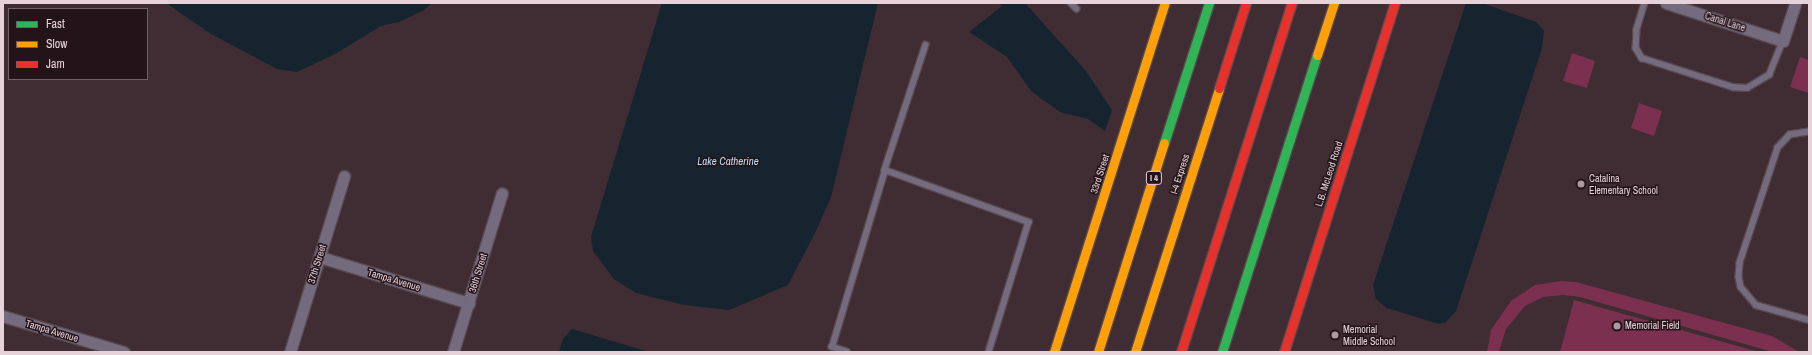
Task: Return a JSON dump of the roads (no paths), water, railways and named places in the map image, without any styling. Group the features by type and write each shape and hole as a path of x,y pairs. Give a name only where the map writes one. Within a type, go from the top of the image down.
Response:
{"main road":[{"name":"33rd Street","path":"1054,352 1165,3"},
{"name":"I 4","path":"1098,352 1209,3"},
{"name":"I-4 Express","path":"1135,352 1246,3"},
{"path":"1181,352 1292,3"},
{"path":"1222,352 1334,3"},
{"name":"L.B. McLeod Road","path":"1284,352 1395,3"}],"street":[{"name":"Canal Lane","path":"1666,3 1783,41"},
{"path":"1783,41 1796,3"},
{"name":"37th Street","path":"290,352 344,176"},
{"name":"36th Street","path":"453,352 502,193"},
{"name":"Tampa Avenue","path":"320,257 469,303"},
{"name":"Tampa Avenue","path":"3,316 124,352"}],"lane":[{"path":"1072,3 1076,9"},
{"path":"1645,3 1637,30 1636,48 1642,58 1733,87 1747,88 1769,75 1783,41"},
{"path":"847,352 832,347 885,170 926,45"},
{"path":"1809,132 1790,135 1778,148 1740,263 1739,277 1744,292 1756,304 1809,320"},
{"path":"885,170 1029,222 989,352"}],"water":[{"path":"166,3 432,3 424,10 399,22 381,26 335,54 297,72 277,69 211,34"},
{"name":"Lake Catherine","path":"662,3 878,3 831,197 816,231 788,285 729,310 684,305 636,293 614,279 593,251 591,237"},
{"path":"999,3 1025,3 1086,71 1112,110 1105,131 1088,119 1060,112 1031,91 1007,57 969,32 1002,6"},
{"path":"1466,3 1482,3 1536,22 1544,31 1542,48 1456,311 1446,322 1439,324 1387,308 1376,299 1373,285"},
{"path":"572,329 649,352 559,352 563,339"}],"place":[{"name":"Catalina Elementary School","path":"1581,184"},
{"name":"Memorial Field","path":"1617,326"},
{"name":"Memorial Middle School","path":"1335,335"}]}
